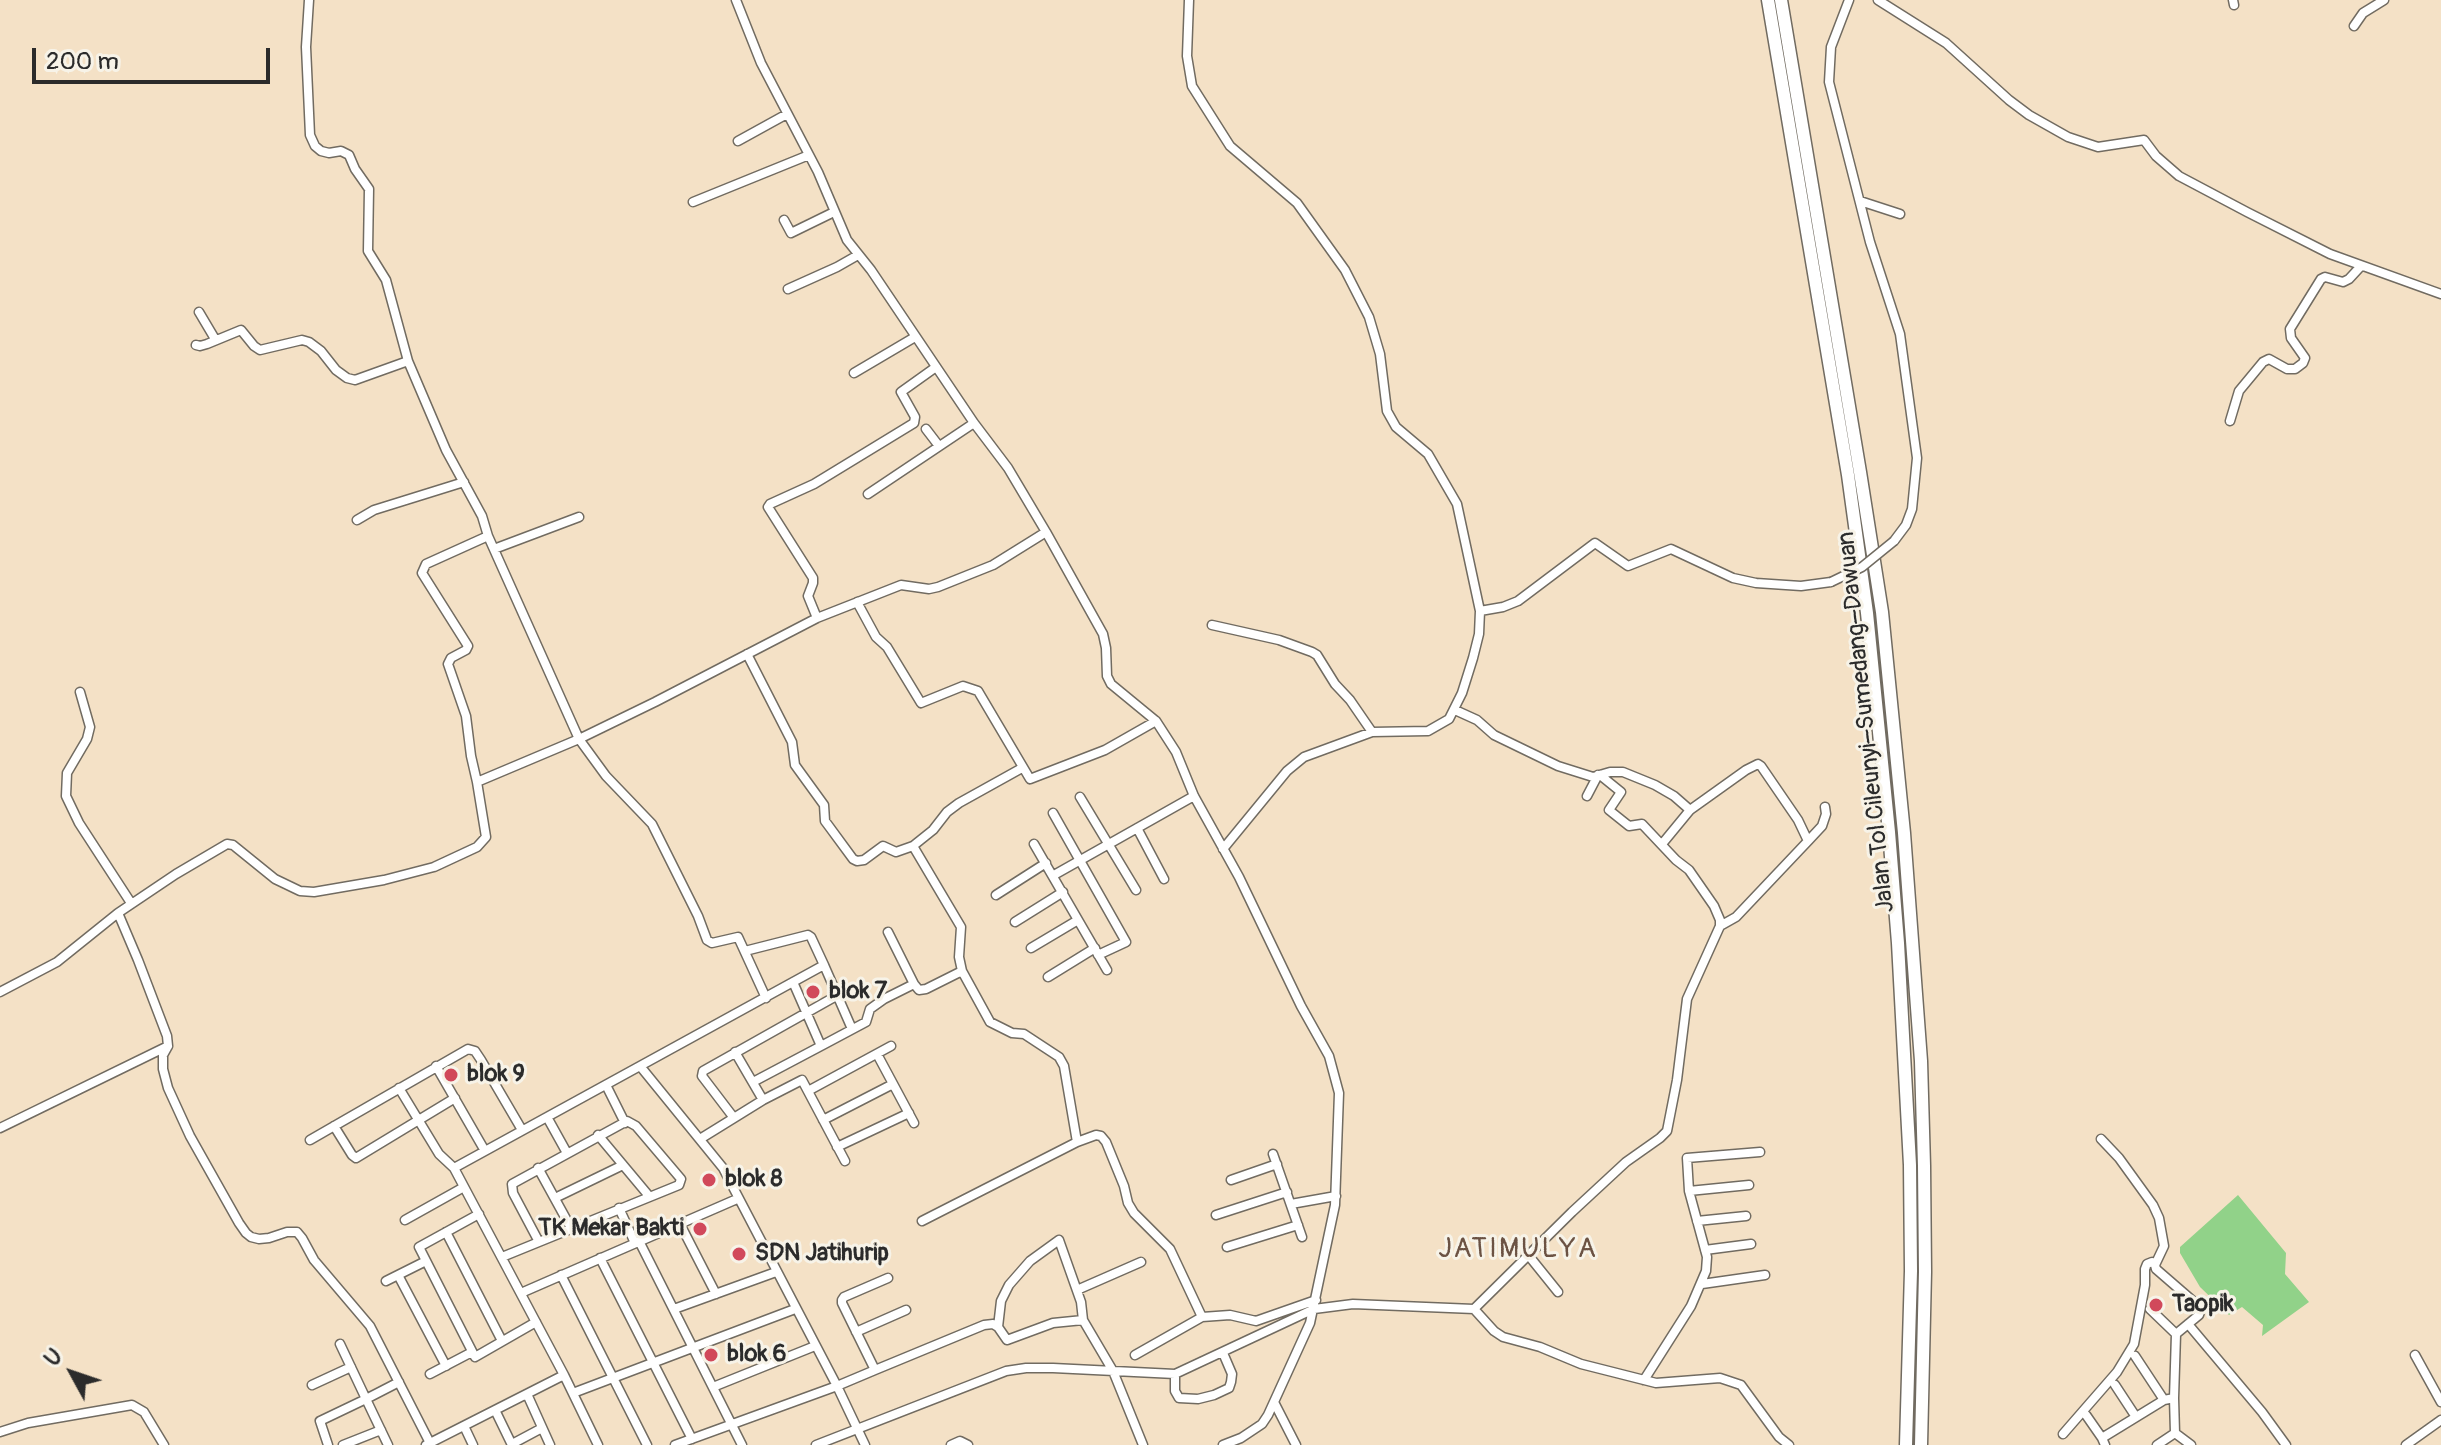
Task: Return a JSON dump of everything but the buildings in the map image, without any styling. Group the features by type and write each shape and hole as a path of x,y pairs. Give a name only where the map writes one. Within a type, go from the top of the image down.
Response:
{"highway":[{"name":"Jalan Tol Cileunyi–Sumedang–Dawuan","path":"1768,0 1848,475 1867,613 1886,801 1899,958 1910,1165 1911,1271 1906,1445"},
{"name":"Jalan Tol Cileunyi–Sumedang–Dawuan","path":"1781,0 1882,612 1901,802 1922,1091 1925,1272 1921,1445"}],"street":[{"path":"309,0 306,47 310,135 321,151 341,151 349,155 369,189 368,251 386,280 408,361 428,413 482,516 488,536 579,739 606,776 652,824 707,940 712,943 738,937 766,998"},
{"path":"736,0 761,63 809,155 842,231 1008,468 1103,634 1107,676 1111,684 1156,721 1176,752 1194,796 1333,1067 1340,1105 1336,1196 1315,1304 1275,1404 1262,1424 1223,1445"},
{"path":"1189,0 1187,56 1192,86 1230,146 1297,203 1345,270 1369,317 1380,354 1387,411 1396,427 1435,463 1457,504 1480,611 1479,634 1462,693 1455,710 1443,724 1428,731 1372,732 1298,760 1223,849"},
{"path":"1480,611 1518,601 1595,543 1628,566 1671,549 1733,578 1801,586 1831,582 1862,567 1894,541 1906,525 1912,509 1917,458 1900,334 1870,242 1829,82 1831,47 1849,0"},
{"path":"1878,0 1946,43 2009,100 2068,137 2098,147 2144,140 2156,156 2179,176 2330,254 2441,294"},
{"path":"2354,26 2363,13 2384,0"},
{"path":"738,141 787,114"},
{"path":"693,202 809,155"},
{"path":"1860,201 1900,214"},
{"path":"784,220 791,233 834,212"},
{"path":"788,289 858,255"},
{"path":"2230,421 2239,391 2263,362 2269,359 2287,369 2298,368 2303,363 2305,358 2291,338 2290,329 2321,279 2325,277 2343,282 2361,266"},
{"path":"199,312 215,339"},
{"path":"196,345 241,330 260,350 293,340 309,342 336,370 355,380 408,361"},
{"path":"854,373 915,337"},
{"path":"817,618 808,596 813,578 768,507 814,484 914,423 915,417 901,392 936,367"},
{"path":"868,494 974,423"},
{"path":"926,429 939,446"},
{"path":"357,520 374,510 464,482"},
{"path":"494,549 579,517"},
{"path":"477,782 579,739 817,618 901,585 929,589 938,587 993,565 1046,532"},
{"path":"0,992 57,962 131,903 227,844 233,845 275,879 300,891 314,892 384,880 434,867 472,850 486,837 466,716 448,664 451,658 468,646 422,573 426,564 488,536"},
{"path":"857,602 876,637 887,647 921,703 963,686 978,691 1022,768 1032,779 1105,750 1156,721"},
{"path":"1212,625 1279,640 1317,655 1372,732"},
{"path":"747,654 792,742 795,765 824,805 825,821 857,861 864,860 883,846 896,852 913,846 959,803 1022,768"},
{"path":"80,692 90,727 87,739 67,773 66,796 79,823 131,903"},
{"path":"1455,710 1477,720 1494,735 1558,766 1593,777 1616,771 1631,775 1674,796 1690,810"},
{"path":"1662,844 1690,810 1758,764 1798,820 1808,841"},
{"path":"1587,796 1599,775"},
{"path":"1474,1309 1489,1291 1626,1162 1667,1131 1687,999 1720,926 1714,906 1696,878 1642,824 1629,826 1609,810 1621,792 1599,775"},
{"path":"1054,875 1194,796"},
{"path":"1080,797 1136,890"},
{"path":"1720,926 1736,917 1808,841 1824,820 1825,807"},
{"path":"1048,977 1096,952 1126,942 1053,813"},
{"path":"1137,828 1164,879"},
{"path":"1034,844 1107,970"},
{"path":"913,846 961,927 959,957 962,971 990,1022 1012,1033 1024,1034 1059,1057 1064,1066 1077,1142"},
{"path":"996,895 1046,863"},
{"path":"1015,922 1063,892"},
{"path":"118,913 167,1036 163,1069 168,1088 190,1136 246,1233 259,1239 297,1232 314,1260 370,1326 429,1444 564,1375"},
{"path":"1031,948 1078,920"},
{"path":"888,932 914,984 922,990 962,971"},
{"path":"745,951 808,935 811,937 852,1029"},
{"path":"454,1168 824,965"},
{"path":"793,982 821,1046"},
{"path":"753,1082 866,1022 873,1006 914,984"},
{"path":"734,1118 701,1072 838,995"},
{"path":"0,1128 168,1046"},
{"path":"808,1091 891,1046"},
{"path":"310,1140 465,1049 472,1049 481,1060 522,1130"},
{"path":"735,1052 763,1100"},
{"path":"877,1054 914,1123"},
{"path":"793,1061 845,1161"},
{"path":"436,1066 485,1151"},
{"path":"640,1066 723,1168 865,1445"},
{"path":"700,1139 802,1080"},
{"path":"823,1120 893,1084"},
{"path":"606,1085 625,1123"},
{"path":"399,1088 439,1154 454,1168 598,1445"},
{"path":"334,1126 356,1158 455,1098"},
{"path":"837,1147 909,1113"},
{"path":"547,1117 567,1153"},
{"path":"502,1257 539,1242 619,1208 679,1185 681,1179 636,1126 625,1123 512,1184 539,1242"},
{"path":"598,1135 649,1196"},
{"path":"922,1221 1077,1142 1101,1136 1124,1186 1128,1203 1170,1249 1202,1317"},
{"path":"2101,1139 2119,1158 2159,1218 2164,1246 2155,1265"},
{"path":"1644,1380 1691,1306 1706,1271 1705,1250 1689,1191 1687,1158 1760,1152"},
{"path":"1273,1154 1302,1237"},
{"path":"1231,1180 1277,1164"},
{"path":"555,1198 623,1165"},
{"path":"538,1168 571,1228"},
{"path":"1689,1191 1749,1185"},
{"path":"405,1220 464,1187"},
{"path":"1216,1215 1287,1192"},
{"path":"1291,1204 1336,1196"},
{"path":"521,1293 737,1199"},
{"path":"619,1208 742,1445"},
{"path":"479,1214 419,1247 472,1352 475,1357 536,1322"},
{"path":"1697,1221 1746,1216"},
{"path":"680,1224 716,1294"},
{"path":"1227,1247 1298,1225"},
{"path":"446,1232 502,1341"},
{"path":"998,1327 1001,1301 1009,1285 1030,1261 1059,1240 1081,1302 1083,1320 1113,1371 1143,1445"},
{"path":"1705,1250 1751,1244"},
{"path":"1529,1256 1558,1292"},
{"path":"600,1258 692,1439"},
{"path":"386,1281 426,1261"},
{"path":"1077,1290 1141,1262"},
{"path":"2063,1434 2117,1372 2134,1344 2145,1269 2152,1262 2201,1308 2199,1315 2176,1334 2169,1399 2175,1433 2191,1445"},
{"path":"674,1309 776,1272"},
{"path":"398,1275 446,1366"},
{"path":"561,1275 647,1445"},
{"path":"1702,1284 1765,1275"},
{"path":"875,1370 842,1300 888,1278"},
{"path":"816,1445 1015,1369 1175,1374 1223,1353 1315,1304"},
{"path":"1135,1355 1202,1317 1230,1315 1256,1321 1315,1304 1474,1309 1503,1337 1540,1347 1581,1364 1656,1383 1720,1378 1741,1385 1779,1437 1789,1445"},
{"path":"573,1393 795,1309"},
{"path":"2150,1309 2176,1334"},
{"path":"856,1332 906,1310"},
{"path":"675,1445 837,1386 984,1325 998,1327 1007,1340 1053,1323 1083,1320"},
{"path":"2188,1324 2286,1445"},
{"path":"340,1344 388,1445"},
{"path":"713,1387 815,1346"},
{"path":"430,1374 472,1352"},
{"path":"1175,1374 1175,1391 1179,1398 1198,1399 1214,1395 1229,1388 1231,1382 1232,1374 1223,1353"},
{"path":"2415,1355 2441,1402"},
{"path":"2135,1356 2169,1399"},
{"path":"312,1385 351,1367"},
{"path":"328,1445 320,1421 399,1382"},
{"path":"2115,1385 2136,1417"},
{"path":"527,1394 550,1445"},
{"path":"2086,1415 2104,1442 2136,1417 2169,1399"},
{"path":"1275,1404 1296,1445"},
{"path":"0,1432 28,1423 132,1405 144,1412 164,1445"},
{"path":"495,1410 512,1444 542,1428"},
{"path":"2406,1445 2441,1420"},
{"path":"464,1426 473,1445"},
{"path":"343,1445 381,1430"},
{"path":"2157,1445 2175,1433"},
{"path":"951,1445 960,1441 968,1445"}],"green space":[{"path":"2238,1195 2286,1253 2285,1274 2309,1302 2262,1336 2263,1325 2242,1307 2229,1315 2200,1287 2180,1253 2180,1247"}],"place":[{"name":"blok 7","path":"813,992"},
{"name":"blok 9","path":"451,1075"},
{"name":"blok 8","path":"709,1180"},
{"name":"TK Mekar Bakti","path":"700,1229"},
{"name":"SDN Jatihurip","path":"739,1254"},
{"name":"Taopik","path":"2156,1305"},
{"name":"blok 6","path":"711,1355"}],"district":[{"name":"JATIMULYA","path":"1518,1250"}]}
